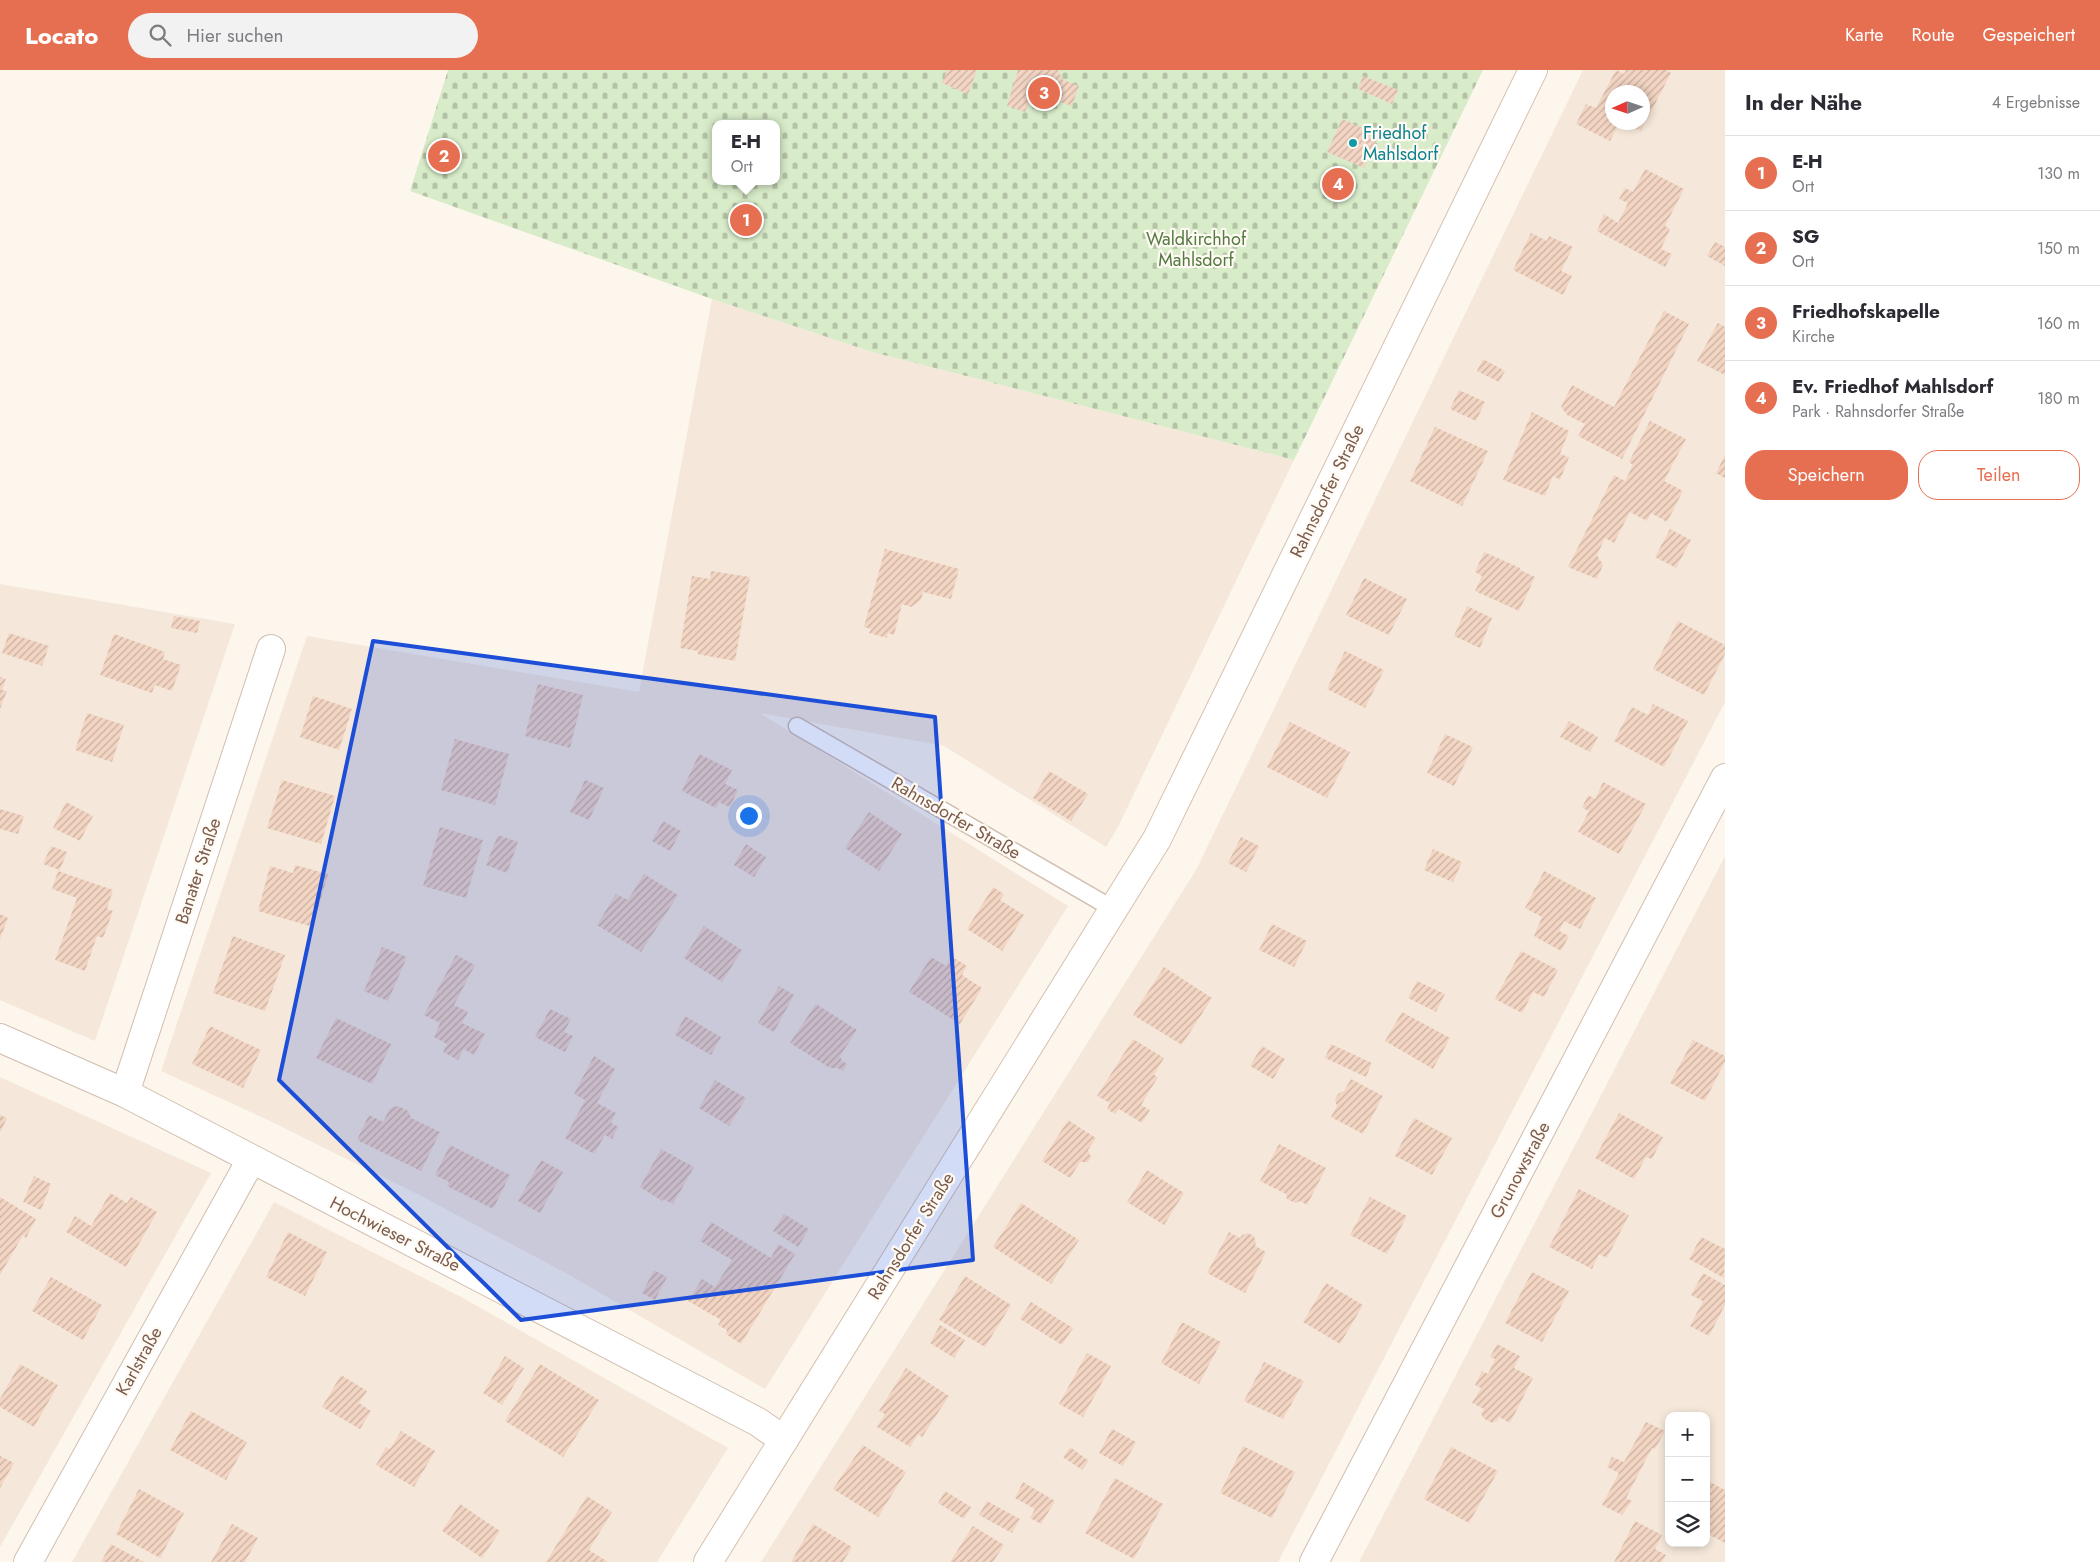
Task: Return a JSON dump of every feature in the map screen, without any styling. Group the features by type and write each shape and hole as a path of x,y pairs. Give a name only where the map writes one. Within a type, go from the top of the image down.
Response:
{"street":[{"name":"Rahnsdorfer Straße","path":"708,1562 1115,910 1157,839 1533,70"},
{"name":"Banater Straße","path":"125,1093 271,648"},
{"name":"Grunowstraße","path":"1314,1562 1725,778"},
{"name":"Hochwieser Straße","path":"0,1038 125,1093 750,1418 784,1440"},
{"name":"Karlstraße","path":"28,1562 251,1160"}],"lane":[{"name":"Rahnsdorfer Straße","path":"797,726 1115,910"}],"highlighted area":[{"path":"373,641 935,717 973,1260 521,1320 279,1080"}],"shaded area":[{"path":"1583,70 1725,70 1725,702 1278,1562 761,1562 1196,870"},
{"path":"712,299 872,352 1294,460 1118,827 1106,847 944,746 760,713 1068,906 765,1389 573,1277 423,1197 270,1121 161,1071 307,636 639,692"},
{"path":"0,584 235,624 95,1041 0,1000"},
{"path":"1725,856 1725,1562 1359,1562"},
{"path":"0,1077 211,1173 0,1547"},
{"path":"274,1202 463,1298 728,1448 657,1562 72,1562"}],"green space":[{"name":"Waldkirchhof Mahlsdorf","path":"448,70 1483,70 1294,460 872,352 712,299 410,191"}],"building":[{"path":"947,70 977,70 968,94 942,83"},
{"path":"1018,70 1058,70 1063,80 1079,86 1072,106 1055,100 1045,105 1030,100 1025,112 1007,106"},
{"path":"1616,70 1624,74 1626,70 1666,70 1671,73 1650,114 1650,85 1608,85"},
{"path":"1363,76 1398,90 1392,104 1358,89"},
{"path":"1605,91 1605,130 1616,130 1610,141 1576,124 1586,104 1596,108"},
{"name":"Friedhof Mahlsdorf","path":"1342,119 1379,135 1364,168 1327,152"},
{"path":"1645,169 1684,189 1665,226 1670,229 1661,249 1672,254 1665,267 1597,231 1604,214 1618,223 1628,203 1619,199 1625,188 1633,192"},
{"path":"1531,233 1547,241 1549,236 1573,247 1561,271 1572,276 1563,295 1513,270"},
{"path":"1715,242 1725,247 1725,266 1707,256"},
{"path":"1664,311 1689,324 1622,459 1578,436 1585,424 1567,415 1561,407 1572,385 1614,407"},
{"path":"1718,323 1725,327 1725,375 1697,361"},
{"path":"1483,359 1505,371 1499,382 1477,371"},
{"path":"1459,390 1485,402 1476,421 1450,409"},
{"path":"1532,412 1569,431 1560,454 1569,457 1560,480 1553,476 1545,496 1503,480"},
{"path":"1650,421 1686,439 1664,481 1683,491 1667,522 1651,513 1647,521 1630,512 1614,543 1605,538 1597,555 1603,565 1597,579 1568,567 1614,475 1625,481 1633,465 1629,462"},
{"path":"1435,427 1488,451 1462,506 1410,481"},
{"path":"1725,455 1725,478 1716,473"},
{"path":"1670,529 1691,540 1676,568 1655,557"},
{"path":"885,549 959,569 951,599 923,592 921,600 911,607 902,604 894,635 888,633 887,638 869,633 871,629 864,627"},
{"path":"1484,552 1535,577 1519,611 1475,591 1482,576 1475,572"},
{"path":"711,571 750,577 735,661 697,654 698,651 680,648 692,576 710,579"},
{"path":"1364,578 1407,599 1389,635 1346,615"},
{"path":"1467,606 1492,618 1480,648 1454,636"},
{"path":"174,616 200,621 197,633 171,628"},
{"path":"1678,621 1725,645 1725,654 1704,695 1653,669"},
{"path":"9,633 49,646 42,666 2,653"},
{"path":"114,634 165,652 163,659 181,665 172,691 155,685 152,693 100,675"},
{"path":"1345,651 1384,670 1365,708 1327,689"},
{"path":"0,677 6,679 2,690 7,691 0,709"},
{"path":"538,684 583,695 570,748 525,736"},
{"path":"313,696 352,709 339,750 300,737"},
{"path":"1653,704 1688,721 1664,767 1614,741 1632,707 1648,715"},
{"path":"87,713 124,725 112,762 75,750"},
{"path":"1569,721 1598,737 1590,752 1560,737"},
{"path":"1290,722 1350,752 1327,798 1267,767"},
{"path":"1445,734 1473,747 1454,786 1427,773"},
{"path":"455,739 509,754 495,805 441,790"},
{"path":"699,754 732,770 725,784 738,790 730,807 719,802 716,808 682,791"},
{"path":"1049,771 1088,794 1071,821 1033,798"},
{"path":"282,780 335,796 321,844 267,828"},
{"path":"585,780 604,788 589,820 570,812"},
{"path":"1603,782 1646,804 1619,854 1578,832 1589,811 1582,808 1588,795 1595,799"},
{"path":"66,802 93,816 80,841 53,828"},
{"path":"0,809 24,816 18,834 0,829"},
{"path":"869,812 902,834 879,871 845,848"},
{"path":"663,821 681,831 670,851 652,841"},
{"path":"440,827 483,840 466,898 423,886"},
{"path":"498,835 518,842 507,873 486,865"},
{"path":"1241,837 1259,846 1246,872 1228,863"},
{"path":"746,844 766,857 754,877 734,865"},
{"path":"51,846 67,852 60,870 43,864"},
{"path":"1433,849 1462,862 1453,882 1424,870"},
{"path":"295,865 328,874 313,927 258,911 270,866 293,873"},
{"path":"58,871 113,890 107,909 113,911 103,938 97,936 85,971 55,960 77,898 52,889"},
{"path":"1544,871 1596,898 1580,929 1564,921 1559,931 1569,936 1561,951 1534,936 1542,917 1525,908"},
{"path":"644,874 678,895 641,952 597,925 616,894 628,900"},
{"path":"993,887 1004,894 1000,900 1024,915 1002,951 967,929"},
{"path":"0,914 8,918 0,939"},
{"path":"1272,924 1307,941 1294,967 1259,950"},
{"path":"704,926 742,950 722,982 684,958"},
{"path":"233,936 285,955 265,1011 213,993"},
{"path":"382,947 407,957 388,1001 364,991"},
{"path":"1521,951 1558,970 1544,997 1533,992 1522,1013 1495,999"},
{"path":"456,955 475,965 454,1005 468,1012 462,1023 485,1034 474,1055 464,1049 458,1060 443,1052 447,1044 434,1037 440,1023 424,1015"},
{"path":"951,956 967,966 962,975 982,988 960,1024 909,992 931,957 946,966"},
{"path":"1164,967 1212,998 1182,1045 1133,1015"},
{"path":"1417,981 1445,994 1436,1012 1408,998"},
{"path":"779,986 794,995 774,1032 758,1023"},
{"path":"816,1004 857,1030 840,1056 842,1061 847,1064 843,1071 838,1068 830,1068 790,1043"},
{"path":"550,1009 571,1019 564,1032 573,1036 565,1052 535,1037"},
{"path":"1402,1012 1450,1038 1433,1069 1385,1041"},
{"path":"685,1016 721,1037 711,1055 675,1035"},
{"path":"336,1018 391,1044 372,1084 316,1058"},
{"path":"210,1026 261,1050 243,1088 192,1064"},
{"path":"1133,1039 1164,1058 1154,1075 1158,1077 1141,1105 1150,1110 1142,1123 1119,1109 1115,1114 1107,1109 1110,1103 1097,1096"},
{"path":"1693,1040 1725,1056 1725,1061 1705,1101 1670,1083"},
{"path":"1331,1044 1372,1063 1366,1077 1325,1058"},
{"path":"1262,1046 1285,1059 1273,1079 1250,1066"},
{"path":"594,1056 615,1069 597,1103 616,1113 611,1123 618,1127 612,1139 605,1135 594,1154 565,1138 585,1100 574,1094"},
{"path":"1351,1079 1383,1096 1363,1134 1331,1117 1337,1106 1335,1100 1338,1094 1344,1091"},
{"path":"715,1080 746,1098 729,1126 699,1108"},
{"path":"398,1106 408,1111 411,1118 440,1132 421,1171 357,1140 369,1115 383,1122 390,1108"},
{"path":"1619,1113 1663,1137 1652,1159 1646,1157 1634,1179 1595,1158"},
{"path":"0,1115 7,1118 0,1133"},
{"path":"1414,1118 1452,1138 1432,1175 1395,1156"},
{"path":"1068,1120 1096,1138 1088,1150 1091,1157 1088,1162 1080,1162 1070,1178 1042,1161"},
{"path":"1279,1144 1326,1168 1307,1205 1300,1201 1295,1203 1287,1199 1286,1194 1260,1181"},
{"path":"450,1145 510,1175 493,1209 447,1186 449,1182 435,1175"},
{"path":"661,1149 694,1167 673,1204 663,1199 662,1201 640,1187"},
{"path":"541,1160 563,1172 540,1213 518,1201"},
{"path":"1147,1170 1184,1193 1164,1225 1127,1202"},
{"path":"34,1176 51,1184 41,1210 23,1202"},
{"path":"1579,1189 1629,1215 1607,1258 1599,1254 1592,1269 1549,1247"},
{"path":"110,1193 127,1203 131,1197 157,1212 126,1267 66,1232 75,1216 91,1226"},
{"path":"0,1197 36,1219 26,1238 23,1235 0,1275"},
{"path":"1370,1197 1407,1216 1387,1254 1350,1235"},
{"path":"1021,1203 1079,1240 1051,1284 993,1247"},
{"path":"784,1214 809,1229 798,1247 773,1231"},
{"path":"711,1222 771,1258 778,1244 795,1254 741,1344 726,1334 727,1330 718,1325 721,1320 688,1301 702,1279 715,1287 732,1260 700,1241"},
{"path":"288,1232 327,1252 305,1296 266,1277"},
{"path":"1229,1232 1240,1238 1248,1233 1254,1236 1255,1246 1266,1252 1245,1293 1207,1273"},
{"path":"1701,1237 1725,1249 1724,1278 1689,1259"},
{"path":"654,1270 667,1277 655,1300 642,1293"},
{"path":"1532,1272 1569,1291 1542,1342 1505,1323"},
{"path":"1703,1273 1725,1285 1725,1305 1709,1336 1690,1326 1703,1301 1691,1295"},
{"path":"965,1276 1011,1305 985,1347 939,1320"},
{"path":"51,1277 102,1305 83,1340 32,1311"},
{"path":"1326,1283 1363,1305 1340,1344 1303,1322"},
{"path":"1031,1302 1073,1328 1062,1345 1020,1319"},
{"path":"1182,1322 1221,1342 1199,1384 1161,1363"},
{"path":"940,1325 965,1340 954,1358 930,1343"},
{"path":"1497,1344 1520,1356 1514,1368 1533,1378 1510,1423 1499,1417 1497,1421 1492,1423 1483,1418 1481,1413 1484,1409 1472,1403 1481,1388 1475,1385 1482,1371 1488,1374 1495,1359 1490,1357"},
{"path":"1087,1353 1111,1366 1083,1417 1059,1404"},
{"path":"505,1356 524,1368 502,1405 483,1393"},
{"path":"1264,1362 1304,1381 1283,1419 1244,1401"},
{"path":"20,1364 58,1385 34,1427 0,1407 0,1399"},
{"path":"540,1364 599,1400 563,1457 505,1421"},
{"path":"906,1368 949,1396 922,1437 918,1434 910,1447 877,1427 885,1414 879,1411"},
{"path":"341,1375 367,1391 359,1403 371,1411 360,1429 322,1407"},
{"path":"191,1411 247,1442 226,1480 170,1450"},
{"path":"1646,1422 1665,1431 1655,1449 1652,1448 1626,1498 1632,1501 1622,1515 1602,1505 1619,1473 1607,1467 1612,1457 1624,1462"},
{"path":"1112,1429 1136,1442 1123,1466 1099,1453"},
{"path":"401,1431 435,1451 414,1487 376,1465 386,1447 390,1449"},
{"path":"863,1445 906,1472 878,1517 833,1489"},
{"path":"1243,1446 1295,1472 1272,1518 1220,1493"},
{"path":"1070,1447 1089,1461 1082,1470 1063,1457"},
{"path":"1451,1447 1498,1471 1469,1523 1424,1499"},
{"path":"0,1456 14,1463 0,1488"},
{"path":"1115,1478 1163,1504 1134,1559 1085,1533"},
{"path":"1023,1482 1055,1501 1041,1524 1030,1518 1035,1509 1015,1498"},
{"path":"1710,1482 1725,1490 1725,1543 1710,1535"},
{"path":"139,1489 184,1513 160,1558 116,1534"},
{"path":"945,1491 971,1507 964,1519 938,1503"},
{"path":"587,1496 612,1512 589,1550 608,1562 546,1562"},
{"path":"987,1501 1020,1519 1012,1533 979,1515"},
{"path":"460,1504 500,1531 482,1558 442,1531"},
{"path":"1635,1521 1662,1535 1655,1549 1666,1555 1662,1562 1614,1562"},
{"path":"232,1524 258,1538 245,1562 211,1562"},
{"path":"813,1524 852,1547 843,1562 791,1562"},
{"path":"973,1526 1004,1545 993,1562 950,1562"},
{"path":"111,1544 144,1562 101,1562"}],"place":[{"name":"Friedhofskapelle","path":"1044,93"},
{"name":"Friedhof Mahlsdorf","path":"1353,143"},
{"name":"SG","path":"444,156"},
{"name":"Ev. Friedhof Mahlsdorf","path":"1338,184"},
{"name":"E-H","path":"746,220"}]}
